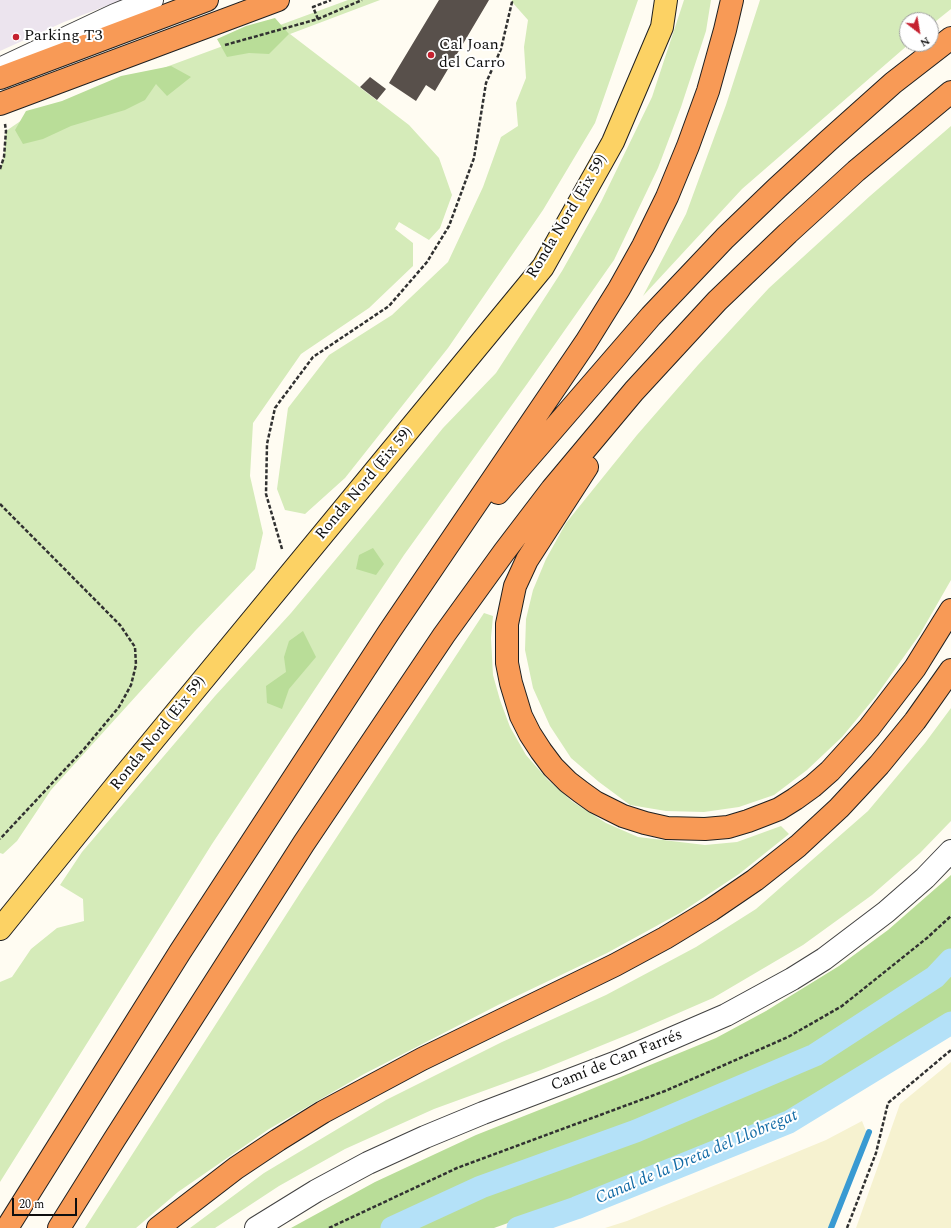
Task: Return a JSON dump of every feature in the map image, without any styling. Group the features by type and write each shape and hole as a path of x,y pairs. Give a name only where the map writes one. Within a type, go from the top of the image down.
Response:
{"highway":[{"path":"0,78 206,0"},
{"path":"0,104 278,0"},
{"path":"7,1228 176,959 389,632 586,342 619,289 643,246 667,197 688,146 708,91 732,0"},
{"path":"389,632 451,551 511,477 651,316 725,238 782,183 893,84 951,38"},
{"path":"59,1228 118,1133 304,843 444,635 508,546 634,391 718,301 788,233 856,171 951,92"},
{"path":"634,391 527,560 515,586 507,624 507,663 514,695 521,716 530,734 553,767 568,782 590,799 622,816 667,828 705,829 728,827 748,822 779,809 813,786 830,771 869,728 915,668 951,610"},
{"path":"158,1228 236,1168 323,1112 422,1060 615,966 711,910 755,880 798,846 839,808 879,765 915,721 951,670"}],"main road":[{"name":"Ronda Nord (Eix 59)","path":"0,929 113,789 543,267 613,142 662,27 666,0"}],"street":[{"path":"0,69 115,15 152,0"},
{"name":"Camí de Can Farrés","path":"256,1228 316,1191 368,1163 425,1137 617,1062 726,1015 792,979 824,959 886,912 925,878 951,851"}],"path":[{"path":"318,19 313,7 331,0"},
{"path":"220,47 318,19 362,0"},
{"path":"289,576 266,494 267,444 275,408 314,357 389,306 427,262 449,226 474,158 486,83 501,49 512,2 511,0"},
{"path":"0,104 6,130 4,157 0,169"},
{"path":"5,125 13,122"},
{"path":"0,504 120,625 135,647 136,665 131,686 119,707 84,749 0,839"},
{"path":"329,1228 457,1168 665,1091 788,1037 842,1006 927,938 951,916"},
{"path":"847,1228 876,1153 888,1103 951,1050"}],"shaded area":[{"name":"Parking T3","path":"0,0 122,0 64,22 0,51"},
{"path":"951,1062 951,1228 856,1228 900,1104"},
{"path":"862,1121 868,1136 830,1228 605,1228 627,1221 826,1140"}],"green space":[{"path":"348,0 380,0 290,34 409,125 439,158 452,195 440,228 429,240 399,222 395,229 413,243 413,266 369,308 301,354 253,423 250,476 263,533 255,569 195,631 51,790 17,841 3,854 0,853 0,169 4,157 6,131 22,120"},
{"path":"512,0 638,0 595,123 543,210 448,348 345,478 305,514 285,510 277,489 288,408 329,355 392,315 448,262 483,187 501,137 518,126 516,103 526,78 524,47 528,20 512,2"},
{"path":"684,0 711,0 706,31 681,107 658,168 614,260 404,555 212,844 0,1182 0,982 12,977 31,949 57,928 84,921 83,899 60,885 82,852 215,696 291,613 443,428 496,373 562,271 601,202 652,97"},
{"path":"760,0 951,0 951,9 939,19 939,12 899,12 900,52 742,189 643,296 686,214 726,105"},
{"path":"275,18 289,34 269,54 249,53 227,57 217,39 246,26"},
{"path":"171,66 191,77 167,96 156,84 145,100 125,110 71,126 43,139 23,144 15,130 26,111 62,101 121,76"},
{"path":"951,126 951,580 920,634 876,696 842,737 807,770 774,795 739,807 704,812 666,811 630,805 599,782 571,758 550,726 533,688 525,650 526,619 533,590 546,559 566,523 637,435 698,365 769,288 870,196"},
{"path":"373,548 384,564 376,575 356,569 359,555"},
{"path":"484,613 493,616 491,638 493,675 510,727 526,755 548,780 573,802 606,823 638,837 705,845 737,842 781,826 789,834 739,874 680,913 607,953 498,1005 364,1074 269,1129 178,1192 136,1228 85,1228 302,890"},
{"path":"303,631 316,657 289,689 282,709 267,703 266,686 286,672 284,657 289,641"},
{"path":"951,708 951,821 920,853 872,895 803,945 713,998 541,1070 434,1109 345,1149 279,1186 215,1228 190,1228 264,1173 386,1100 502,1042 606,995 696,947 756,909 868,811 925,743"},
{"path":"951,875 951,1013 890,1053 780,1118 665,1167 494,1228 291,1228 375,1182 476,1135 716,1038 766,1011 839,966 888,930"}],"building":[{"name":"Cal Joan del Carro","path":"439,0 489,0 435,91 426,85 416,101 389,83"},
{"path":"370,77 386,89 377,100 360,87"}],"waterway":[{"path":"392,1228 481,1187 636,1131 815,1055 935,977 951,960"},
{"name":"Canal de la Dreta del Llobregat","path":"518,1228 576,1208 789,1122 951,1023"},
{"path":"831,1228 869,1132"}],"place":[{"name":"Parking T3","path":"16,37"},
{"name":"Cal Joan del Carro","path":"431,55"}]}
